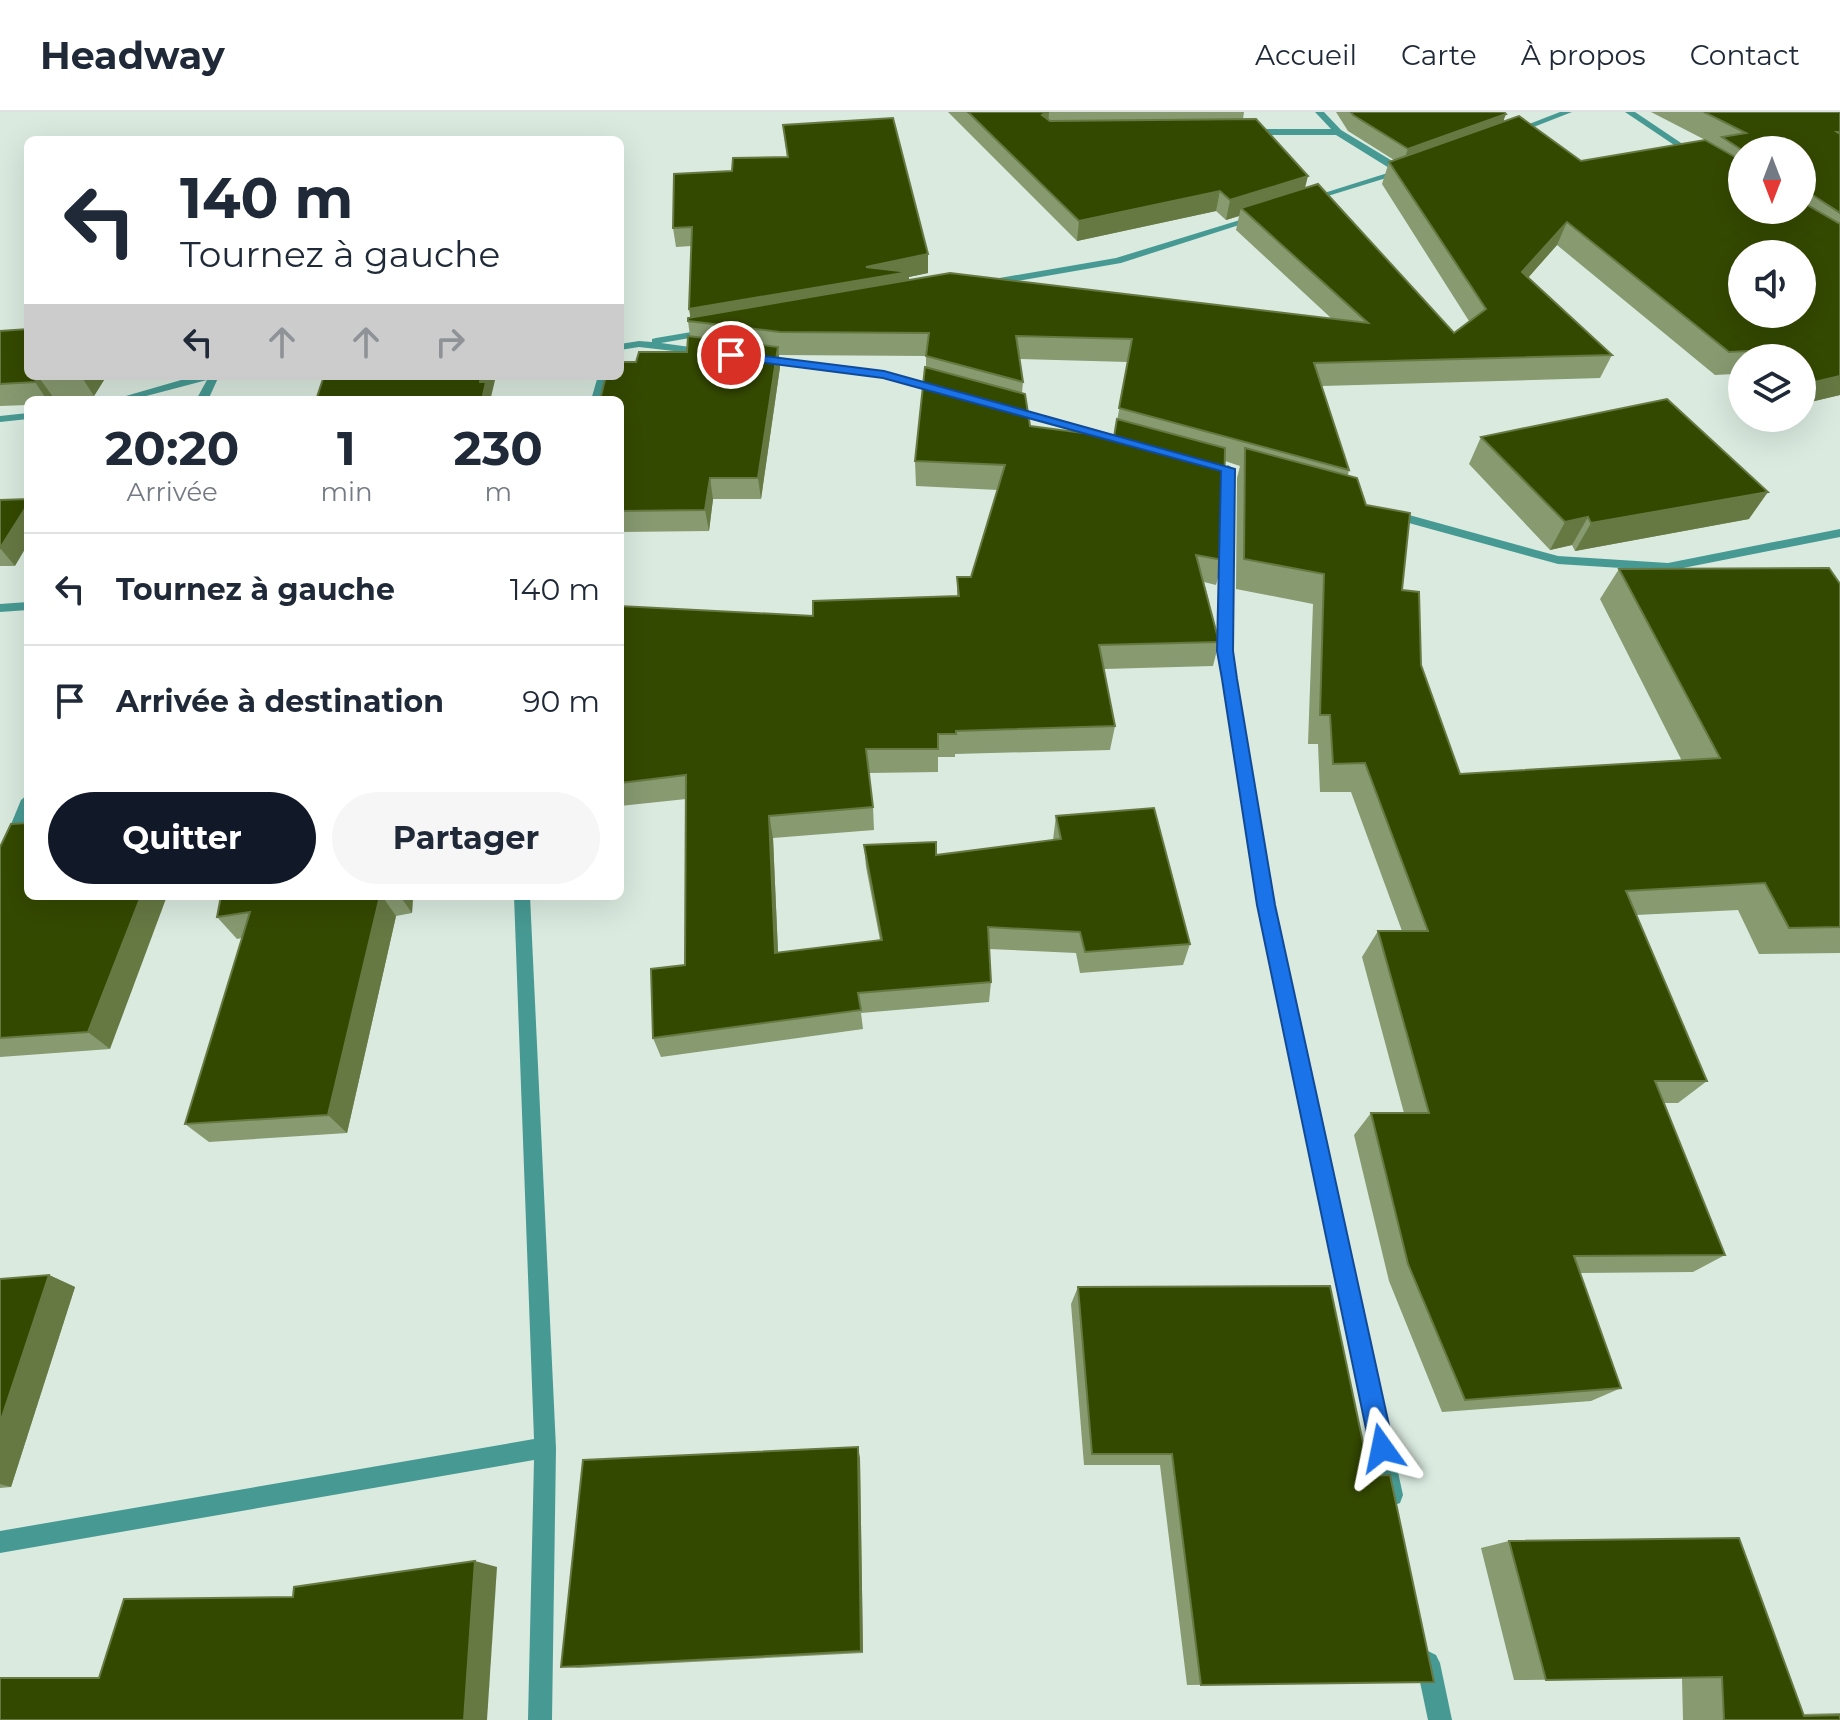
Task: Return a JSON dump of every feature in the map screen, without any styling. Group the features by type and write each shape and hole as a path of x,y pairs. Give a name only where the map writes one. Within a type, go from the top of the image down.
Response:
{"street":[{"path":"1319,112 1338,132 1401,172"},
{"path":"1498,137 1568,112"},
{"path":"1629,112 1704,162"},
{"path":"1243,132 1338,132"},
{"path":"1297,205 1415,167"},
{"path":"979,285 1118,261 1267,214"},
{"path":"624,346 716,330"},
{"path":"639,344 715,353"},
{"path":"746,357 884,374 959,395"},
{"path":"134,396 196,380"},
{"path":"989,403 1138,444"},
{"path":"0,419 24,416"},
{"path":"1228,469 1225,651 1266,905 1397,1520"},
{"path":"1378,511 1558,560 1668,567 1840,533"},
{"path":"0,608 24,606"},
{"path":"0,870 24,810"},
{"path":"522,900 545,1448 540,1720"},
{"path":"0,1542 545,1448"},
{"path":"1424,1643 1440,1720"}],"building":[{"path":"968,112 1046,112 1042,115 1050,121 1256,119 1308,176 1230,200 1220,191 1079,221"},
{"path":"1351,112 1504,112 1506,114 1408,149"},
{"path":"1704,112 1840,112 1840,132 1837,132 1840,134 1840,213 1816,197 1816,136 1728,136 1746,133"},
{"path":"1519,116 1581,161 1705,140 1728,153 1728,224 1816,224 1816,210 1840,224 1840,376 1816,382 1816,344 1728,344 1728,351 1567,222 1522,272 1612,355 1314,363 1349,470 1119,408 1132,339 1016,336 1023,382 926,356 929,333 780,332 688,321 688,318 950,273 1368,323 1241,208 1318,184 1454,333 1486,309 1389,162"},
{"path":"893,118 928,254 866,267 909,272 689,309 692,227 673,228 674,174 732,171 733,158 788,157 783,125"},
{"path":"24,329 24,380 35,382 0,384 0,331"},
{"path":"688,336 778,347 758,478 710,478 705,510 624,511 624,396 601,396 605,380 624,380 624,362 636,362 639,352 687,352"},
{"path":"925,367 1025,394 1030,426 1114,437 1117,419 1225,448 1223,560 1196,555 1219,642 1099,645 1115,726 956,731 956,734 938,734 938,749 866,749 873,807 769,816 775,953 882,940 864,845 936,842 936,855 1061,839 1056,816 1154,808 1190,944 1085,952 1080,932 988,927 991,982 858,993 861,1010 653,1038 651,969 685,965 686,775 624,783 624,606 813,616 813,601 959,596 957,577 971,577 1005,465 915,461"},
{"path":"323,380 486,382 483,396 317,396"},
{"path":"1667,399 1768,492 1591,523 1588,517 1565,522 1481,437"},
{"path":"1245,448 1357,478 1366,505 1410,513 1402,590 1419,592 1421,665 1460,774 1720,758 1619,569 1829,568 1840,584 1840,927 1789,928 1765,883 1626,891 1707,1081 1655,1081 1725,1255 1574,1256 1621,1388 1465,1400 1408,1264 1371,1113 1429,1113 1378,931 1428,931 1365,763 1333,764 1330,715 1320,715 1324,574 1244,559"},
{"path":"24,499 24,510 0,548 0,500"},
{"path":"24,823 24,900 139,900 88,1032 0,1038 0,847 11,824"},
{"path":"220,900 379,900 328,1115 185,1124 250,912 217,917"},
{"path":"49,1275 0,1423 0,1279"},
{"path":"1330,1286 1370,1476 1390,1475 1434,1682 1201,1685 1172,1454 1092,1454 1078,1287"},
{"path":"858,1447 861,1651 561,1667 583,1460"},
{"path":"1739,1538 1804,1716 1840,1715 1840,1720 1724,1720 1722,1677 1546,1680 1509,1541"},
{"path":"475,1561 464,1720 0,1720 0,1678 99,1678 124,1599 293,1597 294,1587"}],"route":[{"path":"731,355 884,374 1228,469 1225,651 1229,679 1266,905 1382,1448"}]}
